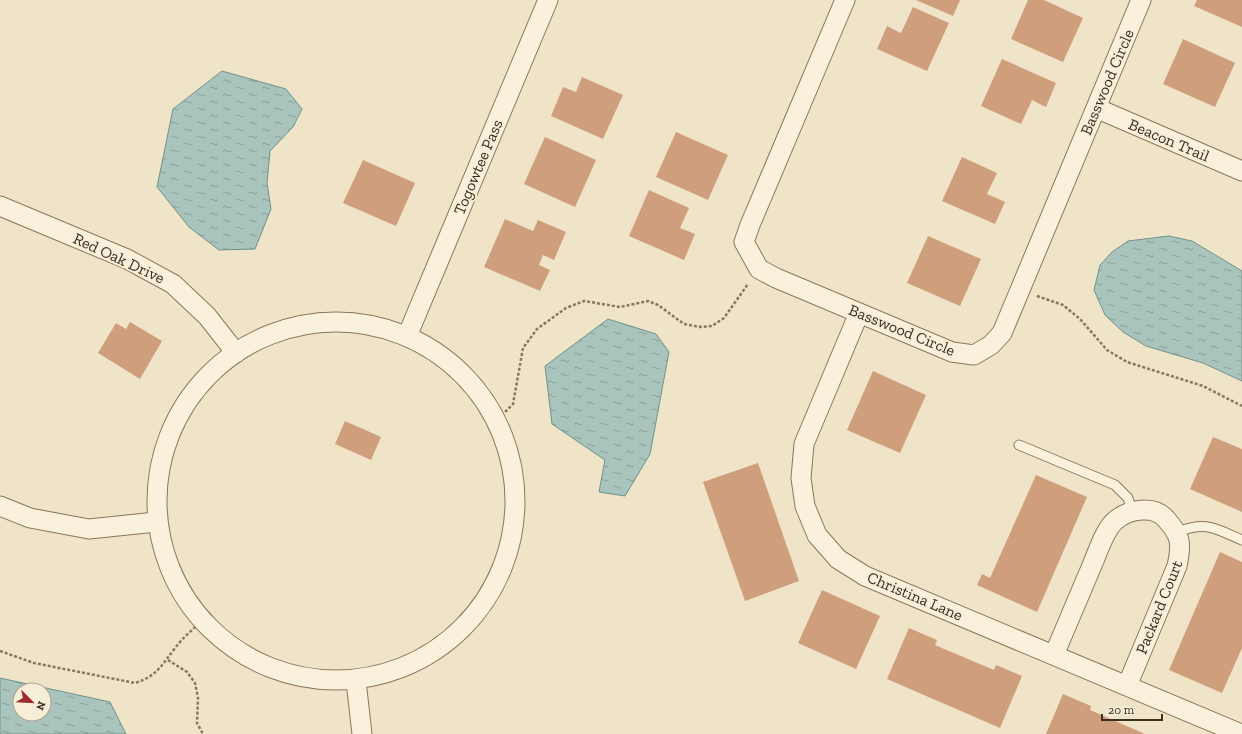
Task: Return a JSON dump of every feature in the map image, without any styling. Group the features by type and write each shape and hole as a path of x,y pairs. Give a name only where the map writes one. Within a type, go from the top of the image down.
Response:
{"street":[{"name":"Togowtee Pass","path":"408,334 548,0"},
{"name":"Basswood Circle","path":"759,269 776,278 952,352 974,356 991,345 1002,333 1141,0"},
{"path":"759,269 744,242 840,2"},
{"name":"Beacon Trail","path":"1096,108 1242,171"},
{"name":"Red Oak Drive","path":"0,206 127,258 173,284 207,316 236,353"},
{"name":"Christina Lane","path":"859,313 804,444 801,478 805,506 817,535 838,559 865,576 1241,734"},
{"path":"332,319 408,334 461,369 498,419 516,480 512,543 487,601 443,647 387,675 356,682 324,682 264,668 202,620 174,582 156,522 157,474 178,414 217,365 270,332 332,319"},
{"path":"0,506 30,518 89,529 156,522"},
{"path":"1054,655 1103,540 1115,520 1132,511 1149,510 1164,517 1177,532"},
{"name":"Packard Court","path":"1127,686 1177,566 1181,548 1177,532"},
{"path":"356,682 362,734"}],"lane":[{"path":"1019,445 1115,485 1128,498 1132,511"},
{"path":"1177,532 1193,526 1210,526 1242,540"}],"path":[{"path":"498,419 513,404 523,348 537,328 566,308 584,301 620,307 648,301 658,305 684,324 700,327 712,326 724,318 759,269"},
{"path":"1019,291 1063,305 1080,319 1107,350 1127,362 1203,386 1242,406"},
{"path":"0,651 34,663 135,684 146,680 155,674 168,660 176,646 202,620"},
{"path":"168,660 187,672 195,683 198,698 197,723 203,734"}],"water":[{"path":"222,71 286,89 302,109 293,127 270,151 267,183 271,209 255,249 219,250 189,227 157,187 173,109"},
{"path":"1169,236 1192,241 1242,271 1242,381 1203,363 1146,346 1123,332 1105,315 1094,290 1100,265 1112,252 1128,241"},
{"path":"608,319 656,334 669,352 650,454 625,496 599,492 605,460 552,424 545,366"},
{"path":"0,678 18,682 12,682 12,722 52,722 52,689 110,702 126,734 0,734"}],"building":[{"path":"916,0 960,0 953,16"},
{"path":"1028,0 1044,0 1083,18 1063,62 1011,39"},
{"path":"1197,0 1242,0 1242,27 1194,6"},
{"path":"913,7 949,23 927,71 877,49 887,26 901,33"},
{"path":"1183,39 1235,63 1215,107 1163,84"},
{"path":"1002,59 1056,83 1046,107 1032,100 1021,124 981,106"},
{"path":"582,77 623,95 603,139 551,116 563,87 576,92"},
{"path":"676,132 728,155 708,200 656,177"},
{"path":"545,137 596,160 575,207 524,184"},
{"path":"962,157 997,173 987,194 1005,202 995,224 942,201"},
{"path":"363,160 415,183 396,226 343,203"},
{"path":"649,190 689,208 680,228 695,234 684,260 629,236"},
{"path":"505,219 533,231 538,220 566,232 554,260 543,255 539,265 550,270 540,291 484,267"},
{"path":"928,236 981,259 960,306 907,283"},
{"path":"130,322 162,341 140,379 98,353 116,323 126,329"},
{"path":"873,371 926,395 900,453 847,430"},
{"path":"345,421 381,437 371,460 335,444"},
{"path":"1213,437 1242,449 1242,512 1190,489"},
{"path":"758,463 799,581 745,601 703,482"},
{"path":"1036,475 1087,497 1037,612 977,585 982,574 990,578"},
{"path":"1220,552 1242,562 1242,648 1222,693 1169,670"},
{"path":"822,590 880,616 856,669 798,643"},
{"path":"909,628 937,640 935,645 994,670 996,665 1022,676 1000,728 887,679"},
{"path":"1063,694 1091,706 1090,710 1145,734 1046,734"}]}
